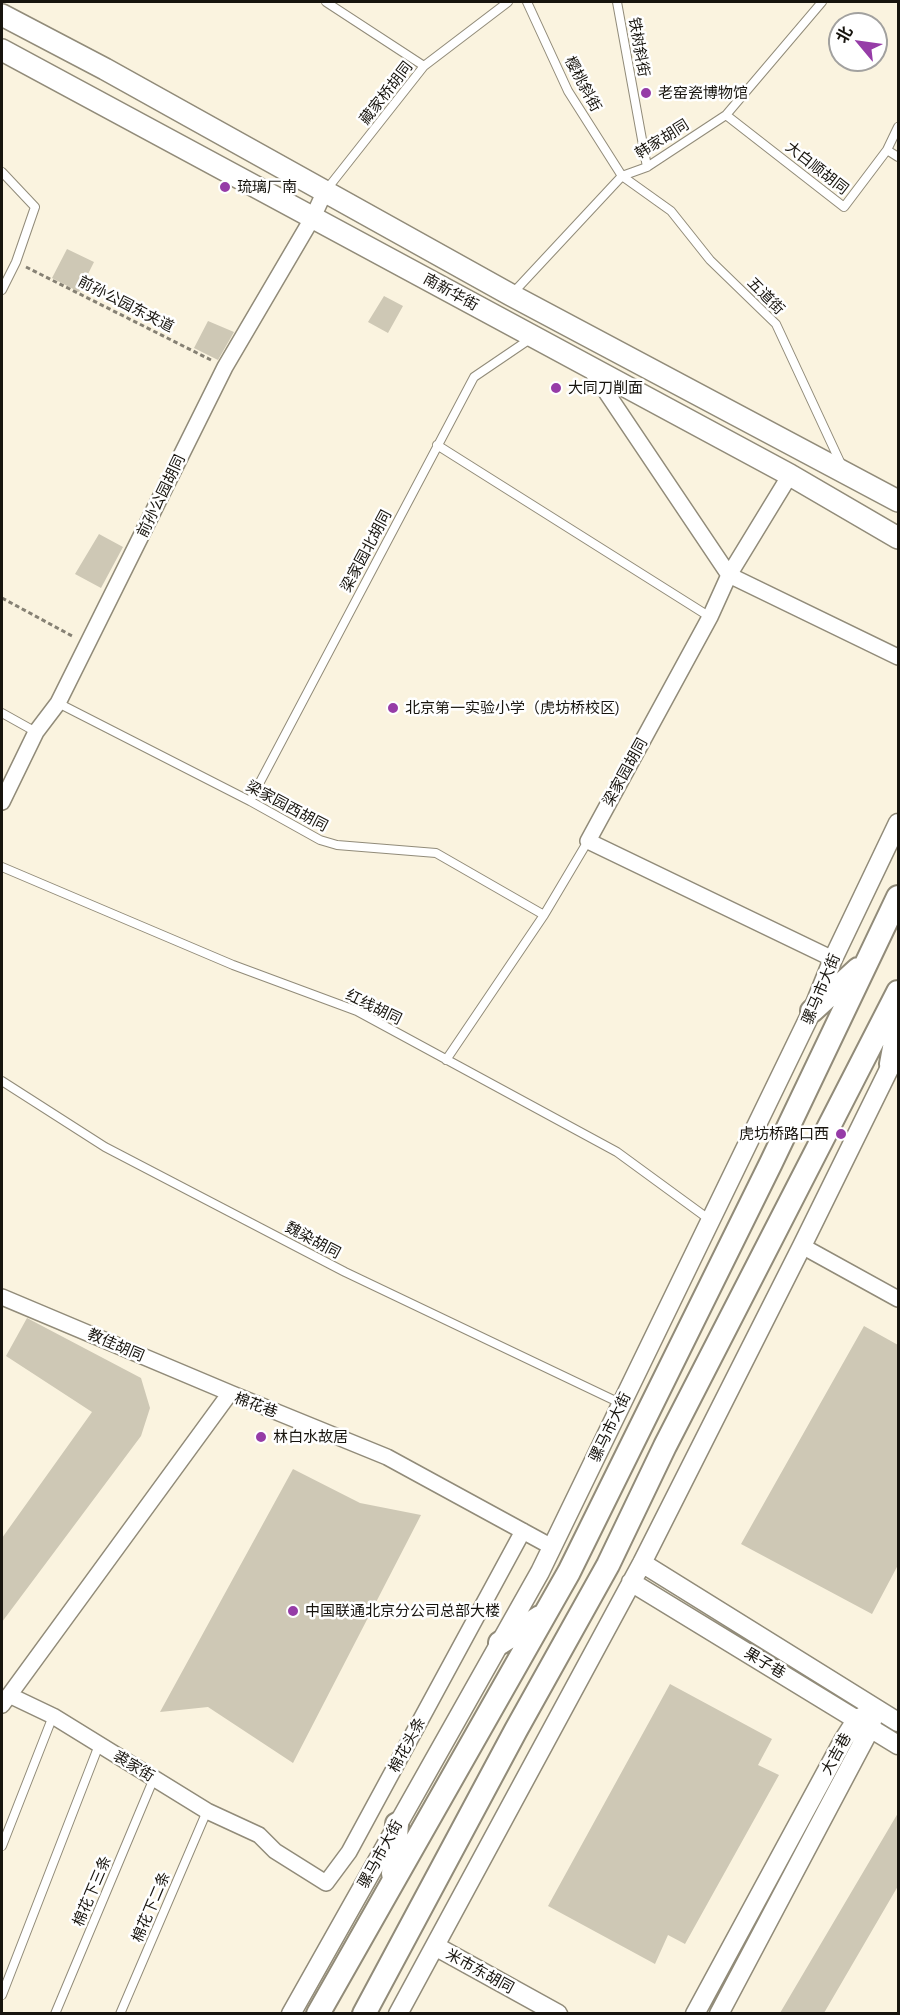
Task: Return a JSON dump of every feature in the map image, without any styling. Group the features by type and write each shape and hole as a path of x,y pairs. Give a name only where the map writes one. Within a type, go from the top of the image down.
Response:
{"main road":[{"name":"南新华街","path":"2,15 105,69 511,295 898,501"},
{"name":"南新华街","path":"2,50 790,475 898,538"},
{"name":"骡马市大街","path":"318,2013 569,1572 771,1163 898,897"},
{"path":"812,1011 867,959"},
{"path":"364,2013 608,1565 665,1446 898,992"},
{"path":"895,1057 898,1026"},
{"path":"500,1643 544,1615"},
{"path":"393,1882 397,1824"}],"street":[{"name":"前孙公园胡同","path":"2,802 36,732 58,703 225,367 313,217 325,191"},
{"path":"591,369 729,575 898,657"},
{"name":"梁家园胡同","path":"588,841 710,617 729,575 790,475"},
{"name":"骡马市大街","path":"291,2013 540,1572 812,1011 833,959 898,823"},
{"path":"588,841 833,959"},
{"path":"398,2013 642,1563 895,1057"},
{"path":"802,1246 898,1299"},
{"name":"教佳胡同","path":"2,1297 230,1393"},
{"name":"棉花巷","path":"5,1700 230,1393 387,1457 552,1546"},
{"name":"棉花头条","path":"259,1835 275,1851 326,1883 349,1852 523,1531"},
{"name":"果子巷","path":"642,1563 898,1722"},
{"name":"果子巷","path":"631,1582 898,1745"},
{"name":"裘家街","path":"5,1700 53,1716 207,1811 259,1835"},
{"name":"大吉巷","path":"695,2013 863,1724 875,1709"},
{"name":"大吉巷","path":"719,2013 863,1724"},
{"name":"米市东胡同","path":"435,1946 558,2013"}],"lane":[{"path":"326,2 424,66"},
{"name":"藏家桥胡同","path":"325,191 424,66 508,2"},
{"name":"樱桃斜街","path":"527,2 568,91 621,176"},
{"name":"铁树斜街","path":"617,2 647,167"},
{"name":"韩家胡同","path":"511,295 621,176 647,167 726,115 822,2"},
{"name":"大白顺胡同","path":"726,115 844,207 887,150 898,127"},
{"path":"887,150 898,157"},
{"path":"2,172 35,207 16,262 2,290"},
{"name":"五道街","path":"621,176 671,211 710,260 776,324 843,470"},
{"name":"梁家园北胡同","path":"250,801 474,376 533,337"},
{"path":"436,445 710,617"},
{"name":"梁家园西胡同","path":"58,703 250,801 320,840 337,845 436,853 544,915"},
{"path":"2,713 36,732"},
{"name":"梁家园胡同","path":"446,1060 544,915 588,841"},
{"name":"红线胡同","path":"2,867 233,965 357,1011 618,1152 710,1220"},
{"name":"魏染胡同","path":"2,1081 105,1147 345,1272 622,1404"},
{"path":"2,1846 53,1716"},
{"path":"2,1995 99,1745"},
{"name":"棉花下三条","path":"55,2013 154,1778"},
{"name":"棉花下二条","path":"120,2013 207,1811"}],"path":[{"name":"前孙公园东夹道","path":"16,262 225,367"},
{"path":"2,598 87,645"}],"building":[{"path":"67,249 94,262 79,292 52,278"},
{"path":"384,296 403,306 388,333 368,322"},
{"path":"208,321 234,332 218,360 194,348"},
{"path":"99,534 123,547 101,588 75,574"},
{"path":"27,1318 141,1378 150,1408 141,1436 2,1622 2,1538 92,1412 6,1356"},
{"path":"864,1326 898,1345 898,1565 872,1614 741,1544"},
{"name":"中国联通北京分公司总部大楼","path":"293,1469 360,1503 421,1515 293,1763 208,1707 160,1712"},
{"path":"670,1684 772,1739 758,1765 779,1775 685,1944 668,1935 655,1964 548,1906"},
{"path":"898,1813 898,1886 824,2013 780,2013"}],"place":[{"name":"老窑瓷博物馆","path":"646,93"},
{"name":"琉璃厂南","path":"225,187"},
{"name":"大同刀削面","path":"556,388"},
{"name":"北京第一实验小学（虎坊桥校区)","path":"393,708"},
{"name":"虎坊桥路口西","path":"841,1134"},
{"name":"林白水故居","path":"261,1437"},
{"name":"中国联通北京分公司总部大楼","path":"293,1611"}]}
